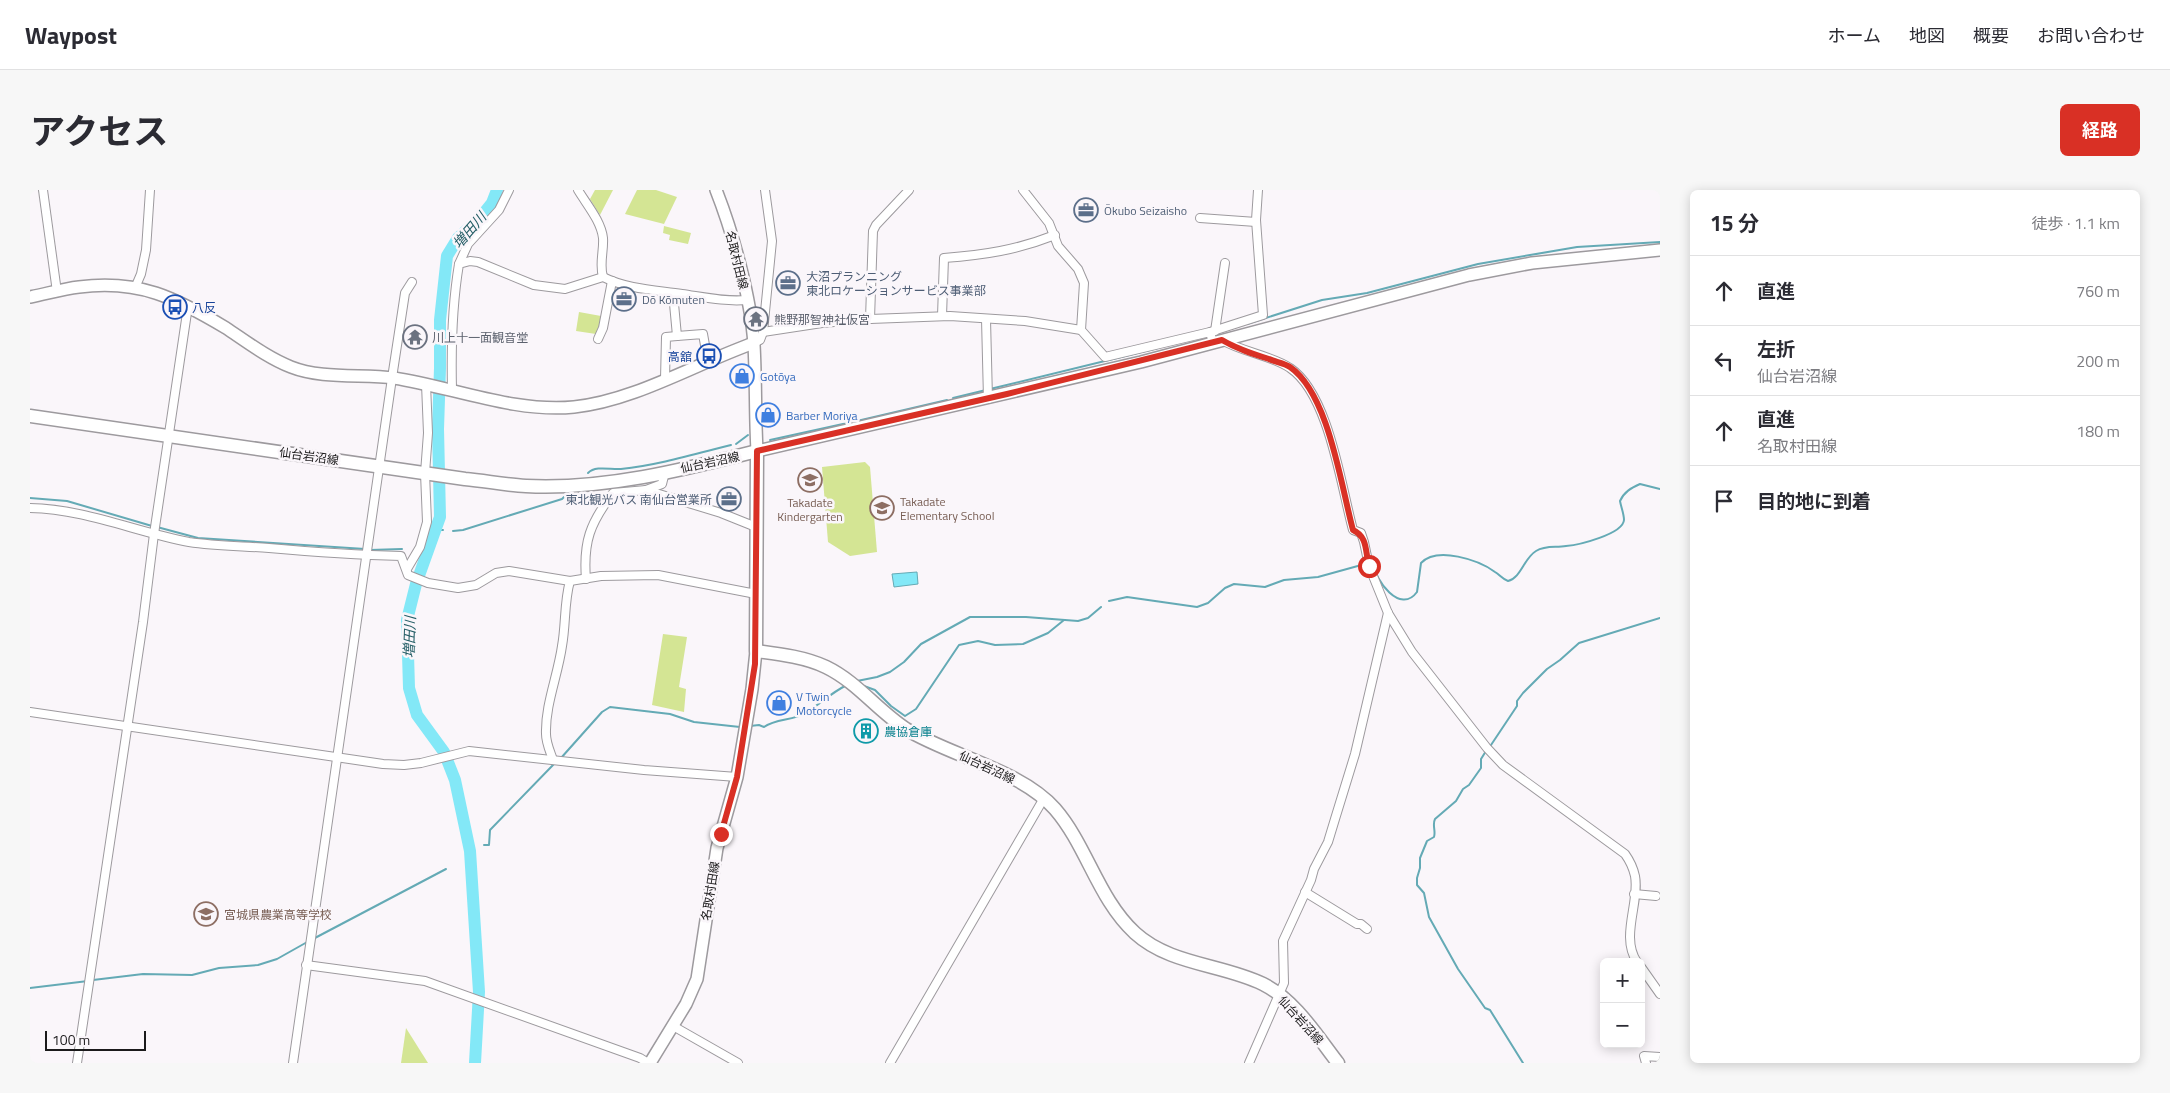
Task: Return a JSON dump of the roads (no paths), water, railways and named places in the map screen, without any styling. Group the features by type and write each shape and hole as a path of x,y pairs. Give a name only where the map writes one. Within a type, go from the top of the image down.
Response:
{"main road":[{"name":"仙台岩沼線","path":"30,416 426,474 527,486 569,485 641,477 757,451 756,651 810,661 824,666 853,684 905,728 1004,774 1044,798 1055,808 1070,828 1109,900 1134,933 1169,954 1265,985 1294,1009 1338,1063"}],"street":[{"path":"43,190 57,292"},
{"path":"135,288 141,274 146,250 150,190"},
{"path":"450,389 454,295 460,264 468,244 499,210 508,190"},
{"path":"578,190 602,231 601,267 603,277"},
{"name":"名取村田線","path":"716,190 733,243 747,300 754,344 757,451"},
{"path":"30,297 79,287 103,286 135,288 157,292 188,306 277,361 307,372 392,378 523,405 574,407 622,396 760,340 763,332 772,240 765,190"},
{"path":"870,319 873,232 876,225 909,190"},
{"path":"1024,190 1049,223 1058,246 1078,268 1084,283 1081,330"},
{"path":"763,332 870,319 942,316 986,318 1025,321 1081,330 1105,357 1214,336 1263,316 1253,222 1258,190"},
{"path":"1200,218 1253,222"},
{"path":"942,316 944,258 988,255 1026,246 1055,235"},
{"path":"757,451 988,399 1214,336 1469,274 1532,263 1660,250"},
{"path":"460,264 478,262 534,285 565,289 603,277 612,282 644,289 729,301 747,300"},
{"path":"1214,336 1224,263"},
{"path":"293,1063 392,378 405,293 412,282"},
{"path":"598,339 603,328 612,282"},
{"path":"673,293 677,336"},
{"path":"76,1063 143,622 188,306"},
{"path":"986,318 988,399"},
{"path":"702,324 708,362"},
{"path":"666,379 666,337 703,334"},
{"path":"1214,336 1233,347 1289,366 1302,377 1314,394 1326,425 1353,530 1358,532 1364,542 1368,563 1388,613 1412,652 1502,765 1626,854 1636,877 1630,938 1635,958"},
{"path":"408,572 420,546 427,522 428,384"},
{"path":"586,579 584,557 589,532 600,510 613,493 646,490 662,484 665,472"},
{"path":"646,490 721,513 756,527"},
{"path":"30,508 46,508 155,529 202,544 368,551 401,556 408,572 428,583 458,588 468,587 496,574 509,571 570,581 639,574 658,575 756,594"},
{"path":"556,761 546,733 552,690 566,625 565,604 570,581"},
{"path":"1249,1063 1279,995 1285,974 1283,941 1314,869 1328,842 1355,754 1388,613"},
{"name":"名取村田線","path":"646,1061 673,1026 686,1004 697,979 717,848 737,777 756,651"},
{"path":"30,712 383,764 404,765 469,751 556,761 737,777"},
{"path":"890,1063 1044,798"},
{"path":"1305,892 1357,924 1362,924 1367,929"},
{"path":"1634,894 1656,896"},
{"path":"306,965 425,981 646,1061"},
{"path":"1645,973 1660,994"},
{"path":"673,1026 738,1063"},
{"path":"1646,1063 1644,1056 1660,1057"}],"water":[{"path":"917,572 918,584 894,587 892,574"}],"waterway":[{"name":"増田川","path":"475,1063 479,992 470,851 455,780 444,752 417,715 409,688 407,620 416,584 440,517 438,429 440,320 447,256 458,238 480,218 492,203 497,190"},
{"path":"1247,324 1322,300 1367,293 1478,264 1577,247 1660,242"},
{"path":"990,389 1158,348"},
{"path":"953,398 986,390"},
{"path":"857,421 947,400"},
{"path":"770,440 852,422"},
{"path":"736,444 748,435"},
{"path":"588,473 599,468 621,469 649,465 731,445"},
{"path":"1370,563 1373,563 1383,586 1396,597 1403,600 1410,598 1417,592 1421,563 1428,558 1437,556 1447,555 1469,559 1488,567 1508,581 1516,576 1528,558 1540,549 1580,543 1600,538 1616,530 1622,525 1624,520 1620,501 1631,489 1640,484 1660,489"},
{"path":"453,531 463,530 564,497"},
{"path":"30,498 67,501 152,526"},
{"path":"157,527 198,538 365,549"},
{"name":"増田川","path":"436,530 443,530"},
{"path":"370,550 402,549"},
{"path":"1109,601 1127,597 1197,607 1208,603 1225,588 1234,584 1265,587 1284,580 1318,577 1365,564"},
{"path":"857,681 890,672 904,662 921,644 970,617 1026,617 1078,621 1088,618 1101,607"},
{"path":"1489,748 1517,706 1517,701 1523,693 1547,669 1579,643 1660,618"},
{"path":"864,686 875,690 891,706 905,716 916,709 959,645 978,641 995,645 1023,644 1048,633 1064,620"},
{"path":"750,726 759,725 764,727 774,722 800,716 845,686"},
{"path":"561,758 602,712 610,707 670,714 694,722 740,727"},
{"path":"1486,751 1481,759 1481,768 1469,785 1463,789 1456,801 1435,819 1434,837 1427,841 1420,858 1417,885 1424,893 1429,917 1458,969 1485,1008 1490,1010 1523,1063"},
{"path":"484,845 489,845 490,830 554,764"},
{"path":"313,939 446,869"},
{"path":"93,980 143,974 192,975 219,968 258,965 277,959 309,941"},
{"path":"30,988 88,981"}],"place":[{"name":"Ōkubo Seizaisho","path":"1086,210"},
{"name":"大沼プランニング 東北ロケーションサービス事業部","path":"788,283"},
{"name":"Dō Kōmuten","path":"624,299"},
{"name":"八反","path":"175,307"},
{"name":"熊野那智神社仮宮","path":"756,319"},
{"name":"川上十一面観音堂","path":"415,337"},
{"name":"高舘","path":"709,356"},
{"name":"Gotōya","path":"742,376"},
{"name":"Barber Moriya","path":"768,415"},
{"name":"Takadate Kindergarten","path":"810,480"},
{"name":"東北観光バス 南仙台営業所","path":"729,499"},
{"name":"Takadate Elementary School","path":"882,508"},
{"name":"V Twin Motorcycle","path":"779,703"},
{"name":"農協倉庫","path":"866,731"},
{"name":"宮城県農業高等学校","path":"206,914"}]}
